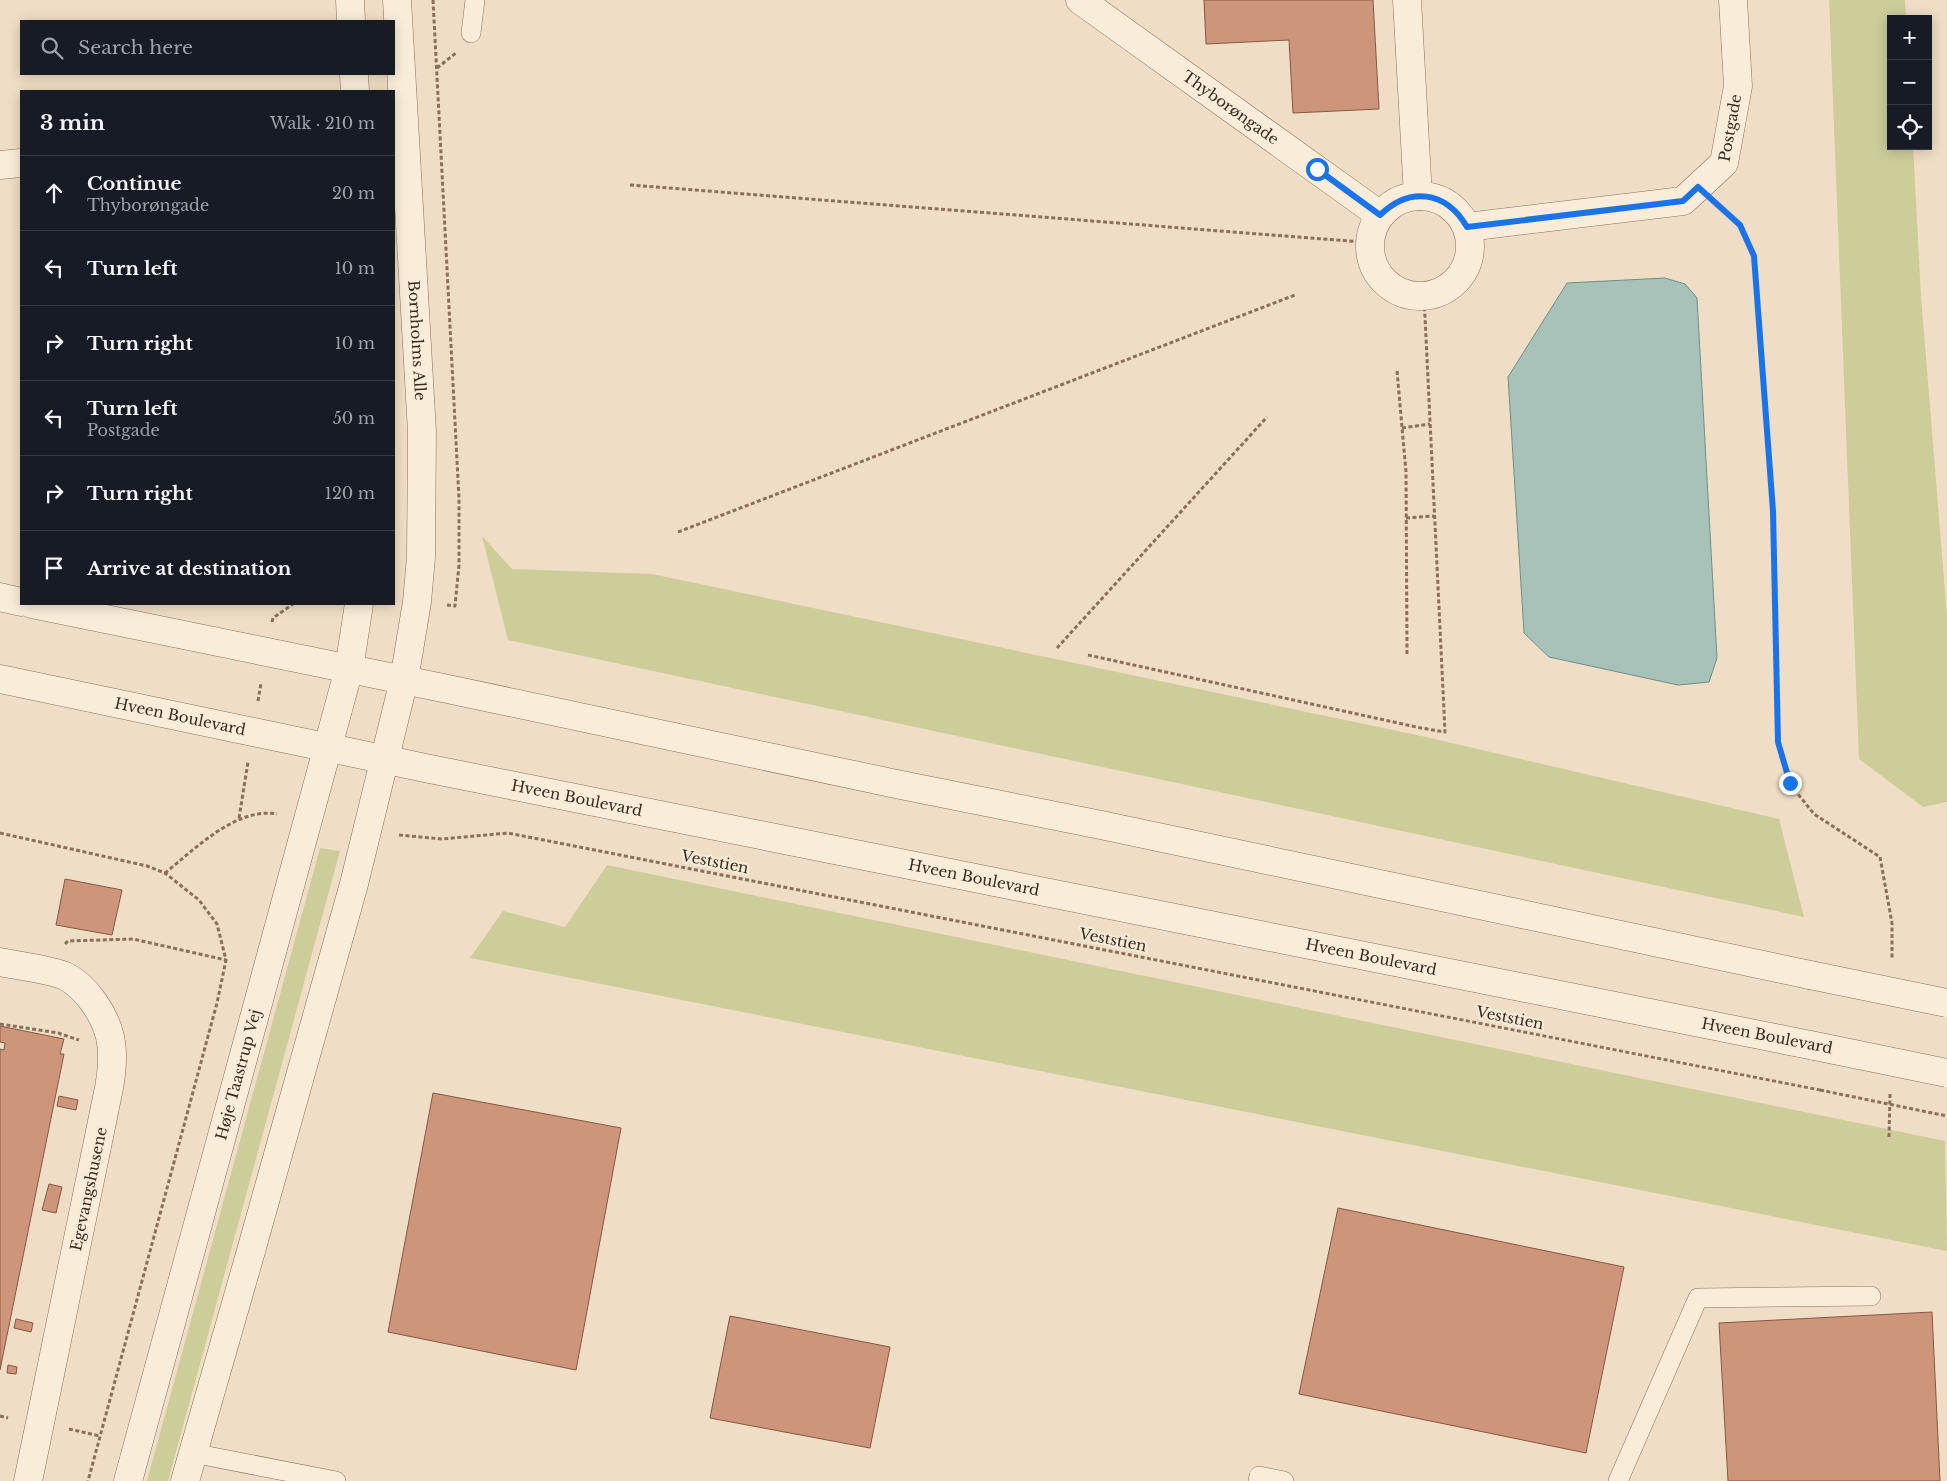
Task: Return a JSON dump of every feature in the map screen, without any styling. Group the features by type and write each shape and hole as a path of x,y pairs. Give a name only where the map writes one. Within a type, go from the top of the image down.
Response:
{"street":[{"path":"350,0 351,20"},
{"name":"Bornholms Alle","path":"397,0 422,432 421,557 417,602 404,680"},
{"name":"Thyborøngade","path":"1080,0 1380,215"},
{"path":"1407,0 1418,196"},
{"name":"Postgade","path":"1467,227 1683,201 1724,163 1738,86 1733,0"},
{"path":"354,75 355,90"},
{"path":"0,165 20,164"},
{"path":"1418,196 1433,198 1455,210 1467,227 1470,242 1469,258 1463,272 1453,284 1439,292 1424,296 1409,295 1388,285 1374,266 1370,242 1380,215 1407,197 1418,196"},
{"path":"0,597 20,602"},
{"path":"37,605 1947,1003"},
{"path":"349,669 359,605"},
{"name":"Høje Taastrup Vej","path":"128,1481 349,669"},
{"name":"Hveen Boulevard","path":"0,679 328,748 1947,1073"},
{"path":"185,1481 354,884 404,680"},
{"name":"Egevangshusene","path":"0,962 65,976 83,990 93,1002 110,1036 113,1069 28,1481"}],"lane":[{"path":"471,33 475,0"},
{"path":"1618,1481 1698,1298 1871,1296"},
{"path":"192,1453 336,1481"},
{"path":"1258,1481 1259,1476 1284,1481"}],"path":[{"path":"433,0 459,499 455,606"},
{"path":"630,185 1370,242"},
{"path":"1698,187 1740,225 1754,256 1773,511 1778,742 1790,783 1814,814 1880,857 1892,923 1892,962"},
{"path":"678,532 1295,295"},
{"path":"1088,655 1445,732 1424,296"},
{"path":"1397,370 1406,472 1407,656"},
{"path":"1057,648 1267,417"},
{"path":"1402,428 1430,424"},
{"path":"1406,518 1434,516"},
{"path":"166,873 202,843 239,818"},
{"name":"Veststien","path":"400,835 442,840 508,833 1947,1116"},
{"path":"0,834 147,866 166,873 199,900 217,924 226,960 217,1003 88,1481"},
{"path":"42,971 68,941 132,939 226,960"},
{"path":"1889,1137 1890,1088"}],"green space":[{"path":"1829,0 1905,0 1906,15 1887,15 1887,150 1913,150 1921,296 1947,616 1947,802 1923,807 1859,759"},
{"path":"482,536 512,569 652,574 1426,737 1779,819 1804,917 508,640"},
{"path":"320,848 340,851 168,1481 147,1481"},
{"path":"607,865 1945,1141 1947,1251 470,958 503,911 565,927"}],"shaded area":[{"path":"1665,278 1685,284 1697,298 1717,658 1709,682 1678,685 1549,657 1524,633 1508,377 1567,283"}],"building":[{"path":"1204,0 1373,0 1379,109 1293,113 1289,40 1206,44"},
{"path":"65,879 122,890 112,935 56,925"},
{"path":"0,1026 64,1039 60,1054 64,1054 0,1370 0,1049 4,1050 5,1043 0,1042"},
{"path":"433,1093 621,1128 576,1370 388,1332"},
{"path":"59,1096 78,1100 76,1110 57,1106"},
{"path":"49,1184 62,1187 56,1213 42,1210"},
{"path":"1338,1208 1624,1267 1586,1453 1299,1394"},
{"path":"1932,1312 1940,1481 1728,1481 1719,1323"},
{"path":"730,1316 890,1347 870,1448 710,1418"},
{"path":"16,1319 33,1323 31,1332 14,1328"},
{"path":"8,1365 17,1367 16,1374 7,1373"}],"route":[{"path":"1317,169 1380,215 1407,197 1428,197 1438,199 1455,210 1467,227 1683,201 1698,187 1740,225 1754,256 1773,511 1778,742 1790,783"}]}
